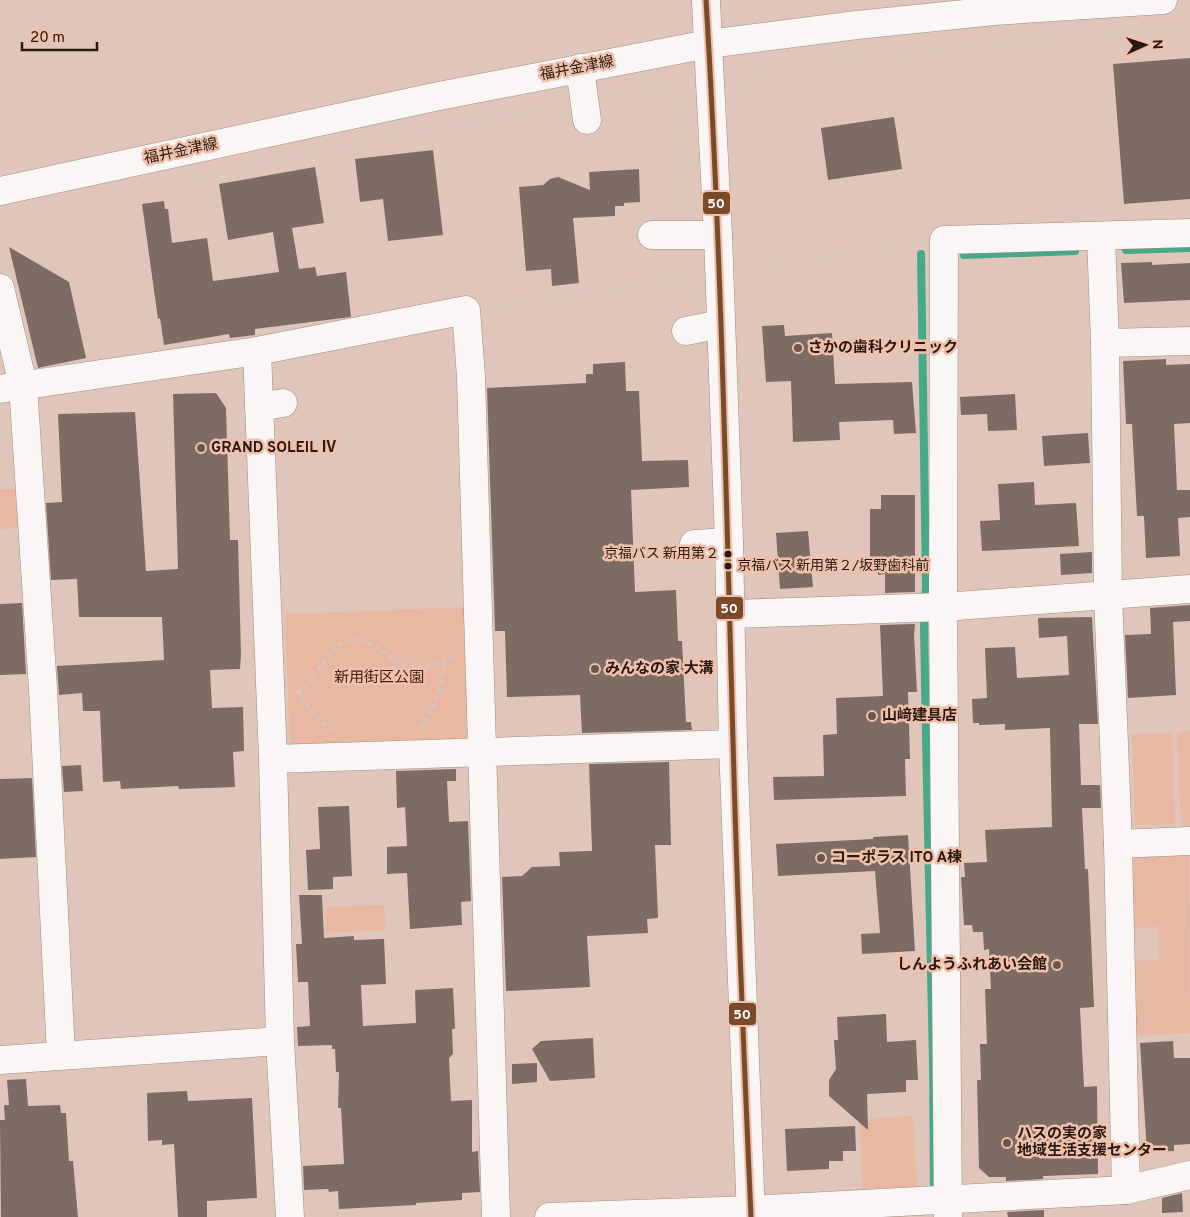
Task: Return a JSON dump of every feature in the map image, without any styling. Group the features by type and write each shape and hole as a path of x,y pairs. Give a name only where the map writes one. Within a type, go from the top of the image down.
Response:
{"street":[{"path":"706,0 718,235 729,542 733,744 750,1214"},
{"name":"福井金津線","path":"0,191 439,96 708,44 945,16 1053,6 1163,0"},
{"path":"580,68 586,111"},
{"path":"948,1209 942,607 944,240 1190,233"},
{"path":"652,235 718,235"},
{"path":"1101,236 1105,343 1108,595 1118,844 1126,1190"},
{"path":"0,288 43,689 61,1056"},
{"path":"12,387 257,351 466,310 471,371 470,577 480,650 496,1217"},
{"path":"686,331 720,324"},
{"path":"1105,343 1190,341"},
{"path":"257,351 271,405 276,586 270,692 280,1041 290,1217"},
{"path":"694,544 729,542"},
{"path":"730,614 942,607 1190,589"},
{"path":"273,759 733,744"},
{"path":"1118,844 1190,842"},
{"path":"0,1060 280,1041"},
{"path":"549,1217 948,1209 1126,1190 1190,1175"}],"path":[{"path":"802,61 1109,34 1190,29"},
{"path":"739,103 739,93 772,63 782,62"},
{"path":"184,180 386,138 586,111 660,87 682,109 689,234"},
{"path":"466,310 944,240"},
{"path":"270,692 304,690 334,649 346,641 362,640 402,664 412,666 445,661 460,650 480,650"},
{"path":"412,754 411,733 428,719 441,685 445,661"}],"green space":[{"path":"0,489 19,489 21,528 0,529"},
{"name":"新用街区公園","path":"468,607 474,741 290,748 285,614"},
{"path":"1190,731 1190,825 1181,826 1177,732"},
{"path":"1172,733 1175,824 1135,825 1132,734"},
{"path":"1189,845 1190,1033 1135,1036 1130,961 1159,960 1158,927 1132,928 1130,855"},
{"path":"384,905 386,930 326,933 325,907"},
{"path":"913,1116 917,1187 863,1190 859,1119"}],"building":[{"path":"1190,58 1190,199 1124,204 1113,64"},
{"path":"894,117 902,169 828,180 821,128"},
{"path":"433,150 443,235 388,241 383,199 360,202 355,159"},
{"path":"315,167 324,223 292,228 299,269 315,267 317,276 346,272 351,317 255,329 255,335 230,338 229,334 164,345 160,318 158,319 142,204 164,201 165,209 168,209 172,243 207,238 213,281 279,272 273,232 228,240 219,184"},
{"path":"639,169 640,202 624,203 624,206 615,206 615,216 573,218 579,283 552,286 551,269 526,271 519,187 543,185 550,179 558,177 590,190 589,172"},
{"path":"9,247 69,282 86,358 38,368"},
{"path":"1152,262 1152,265 1190,263 1190,300 1124,303 1121,263"},
{"path":"784,325 785,336 832,333 835,384 912,382 916,433 894,434 893,420 839,422 840,440 793,442 791,381 766,382 762,326"},
{"path":"1166,359 1166,365 1190,364 1190,423 1174,424 1177,490 1190,490 1190,517 1178,518 1180,556 1146,558 1144,516 1137,516 1132,424 1126,424 1123,361"},
{"path":"625,362 626,391 639,391 642,461 688,460 689,487 631,490 635,592 676,590 678,641 682,641 686,722 691,722 692,730 582,733 580,695 507,697 505,631 495,631 487,388 586,383 586,374 593,374 593,364"},
{"path":"216,393 226,408 230,540 238,540 241,655 240,669 210,670 212,708 243,707 244,751 233,752 235,787 179,789 178,786 121,789 120,781 103,782 100,711 83,711 82,693 59,695 57,666 164,660 162,617 79,617 77,579 51,580 46,503 62,502 58,414 135,412 146,571 178,569 173,394"},
{"path":"1015,394 1017,430 988,431 987,414 961,415 960,397"},
{"path":"1088,433 1090,463 1044,466 1042,436"},
{"path":"1034,482 1035,505 1076,503 1079,546 982,551 980,521 1000,520 998,484"},
{"path":"881,495 915,495 915,592 885,593 885,574 878,575 878,567 870,567 870,509 881,509"},
{"path":"808,531 813,587 780,589 776,533"},
{"path":"1092,552 1092,573 1061,575 1060,554"},
{"path":"22,603 26,674 0,675 0,604"},
{"path":"1190,605 1190,621 1173,622 1176,695 1128,698 1125,635 1151,634 1150,608"},
{"path":"1092,617 1098,724 1079,724 1081,785 1100,785 1101,808 1082,808 1085,869 1088,869 1094,1007 1080,1008 1084,1087 1097,1086 1098,1174 1043,1176 1043,1179 1006,1181 1006,1177 989,1177 979,1168 977,1080 981,1080 980,1044 987,1044 985,989 991,989 989,949 984,950 983,932 973,932 972,925 964,925 961,877 965,877 964,863 987,862 985,830 1052,827 1050,728 1005,730 1005,724 979,725 979,723 973,723 972,699 987,698 985,648 1015,647 1017,678 1069,675 1067,636 1039,638 1038,618"},
{"path":"915,624 917,692 908,692 910,759 905,759 906,796 774,800 773,777 824,776 823,735 837,734 836,698 883,696 880,625"},
{"path":"669,762 671,845 655,845 658,918 647,919 648,933 587,936 590,987 506,991 502,877 522,876 532,867 560,866 559,852 592,851 589,764"},
{"path":"81,765 83,791 64,792 62,766"},
{"path":"456,769 456,781 447,781 449,822 468,821 471,901 461,902 462,925 410,929 407,873 387,874 387,847 407,846 405,807 397,808 396,771"},
{"path":"32,778 36,857 0,859 0,779"},
{"path":"349,806 352,876 333,877 333,889 308,890 306,850 320,849 318,807"},
{"path":"908,835 915,951 862,954 861,934 880,933 875,871 778,876 776,844 873,839 873,837"},
{"path":"299,895 322,895 324,938 354,936 354,940 384,939 386,984 361,985 363,1026 416,1023 415,990 453,988 455,1029 452,1029 453,1054 449,1058 451,1101 472,1100 472,1152 478,1151 480,1192 462,1193 462,1200 416,1203 416,1205 339,1209 338,1191 329,1192 328,1189 304,1190 303,1166 344,1164 341,1108 338,1108 339,1072 336,1072 335,1049 332,1049 332,1045 298,1046 297,1027 310,1026 308,982 298,982 296,944 302,944"},
{"path":"886,1014 887,1042 916,1040 918,1080 906,1080 906,1092 867,1094 868,1130 829,1096 829,1080 836,1069 834,1040 838,1040 837,1017"},
{"path":"593,1038 595,1078 550,1081 532,1049 541,1041"},
{"path":"1173,1041 1174,1058 1190,1058 1190,1144 1174,1145 1174,1151 1147,1152 1140,1043"},
{"path":"537,1063 537,1082 512,1084 512,1064"},
{"path":"26,1079 28,1106 60,1105 61,1113 66,1113 69,1161 73,1161 78,1217 1,1217 0,1120 5,1120 4,1105 9,1105 7,1080"},
{"path":"187,1091 188,1101 252,1098 257,1198 207,1201 207,1217 178,1217 174,1144 162,1145 162,1140 148,1141 147,1093"},
{"path":"855,1126 856,1151 843,1151 843,1161 829,1161 829,1169 787,1171 785,1129"},
{"path":"1182,1193 1183,1212 1162,1213 1162,1198"},
{"path":"1044,1210 1044,1217 1008,1217 1007,1212"}],"waterway":[{"path":"1126,250 1190,248"},
{"path":"964,255 1075,251"},
{"path":"921,254 926,586 924,625 934,1195"}],"transit line":[{"name":"50","path":"706,0 719,277 743,1038 751,1217"}],"place":[{"name":"さかの歯科クリニック","path":"798,348"},
{"name":"GRAND SOLEIL Ⅳ","path":"201,448"},
{"name":"京福バス 新用第２","path":"728,554"},
{"name":"京福バス 新用第２/坂野歯科前","path":"728,566"},
{"name":"みんなの家 大溝","path":"595,669"},
{"name":"山﨑建具店","path":"872,716"},
{"name":"コーポラス ITO A棟","path":"821,858"},
{"name":"しんようふれあい会館","path":"1057,965"},
{"name":"ハスの実の家 地域生活支援センター","path":"1007,1143"}]}
